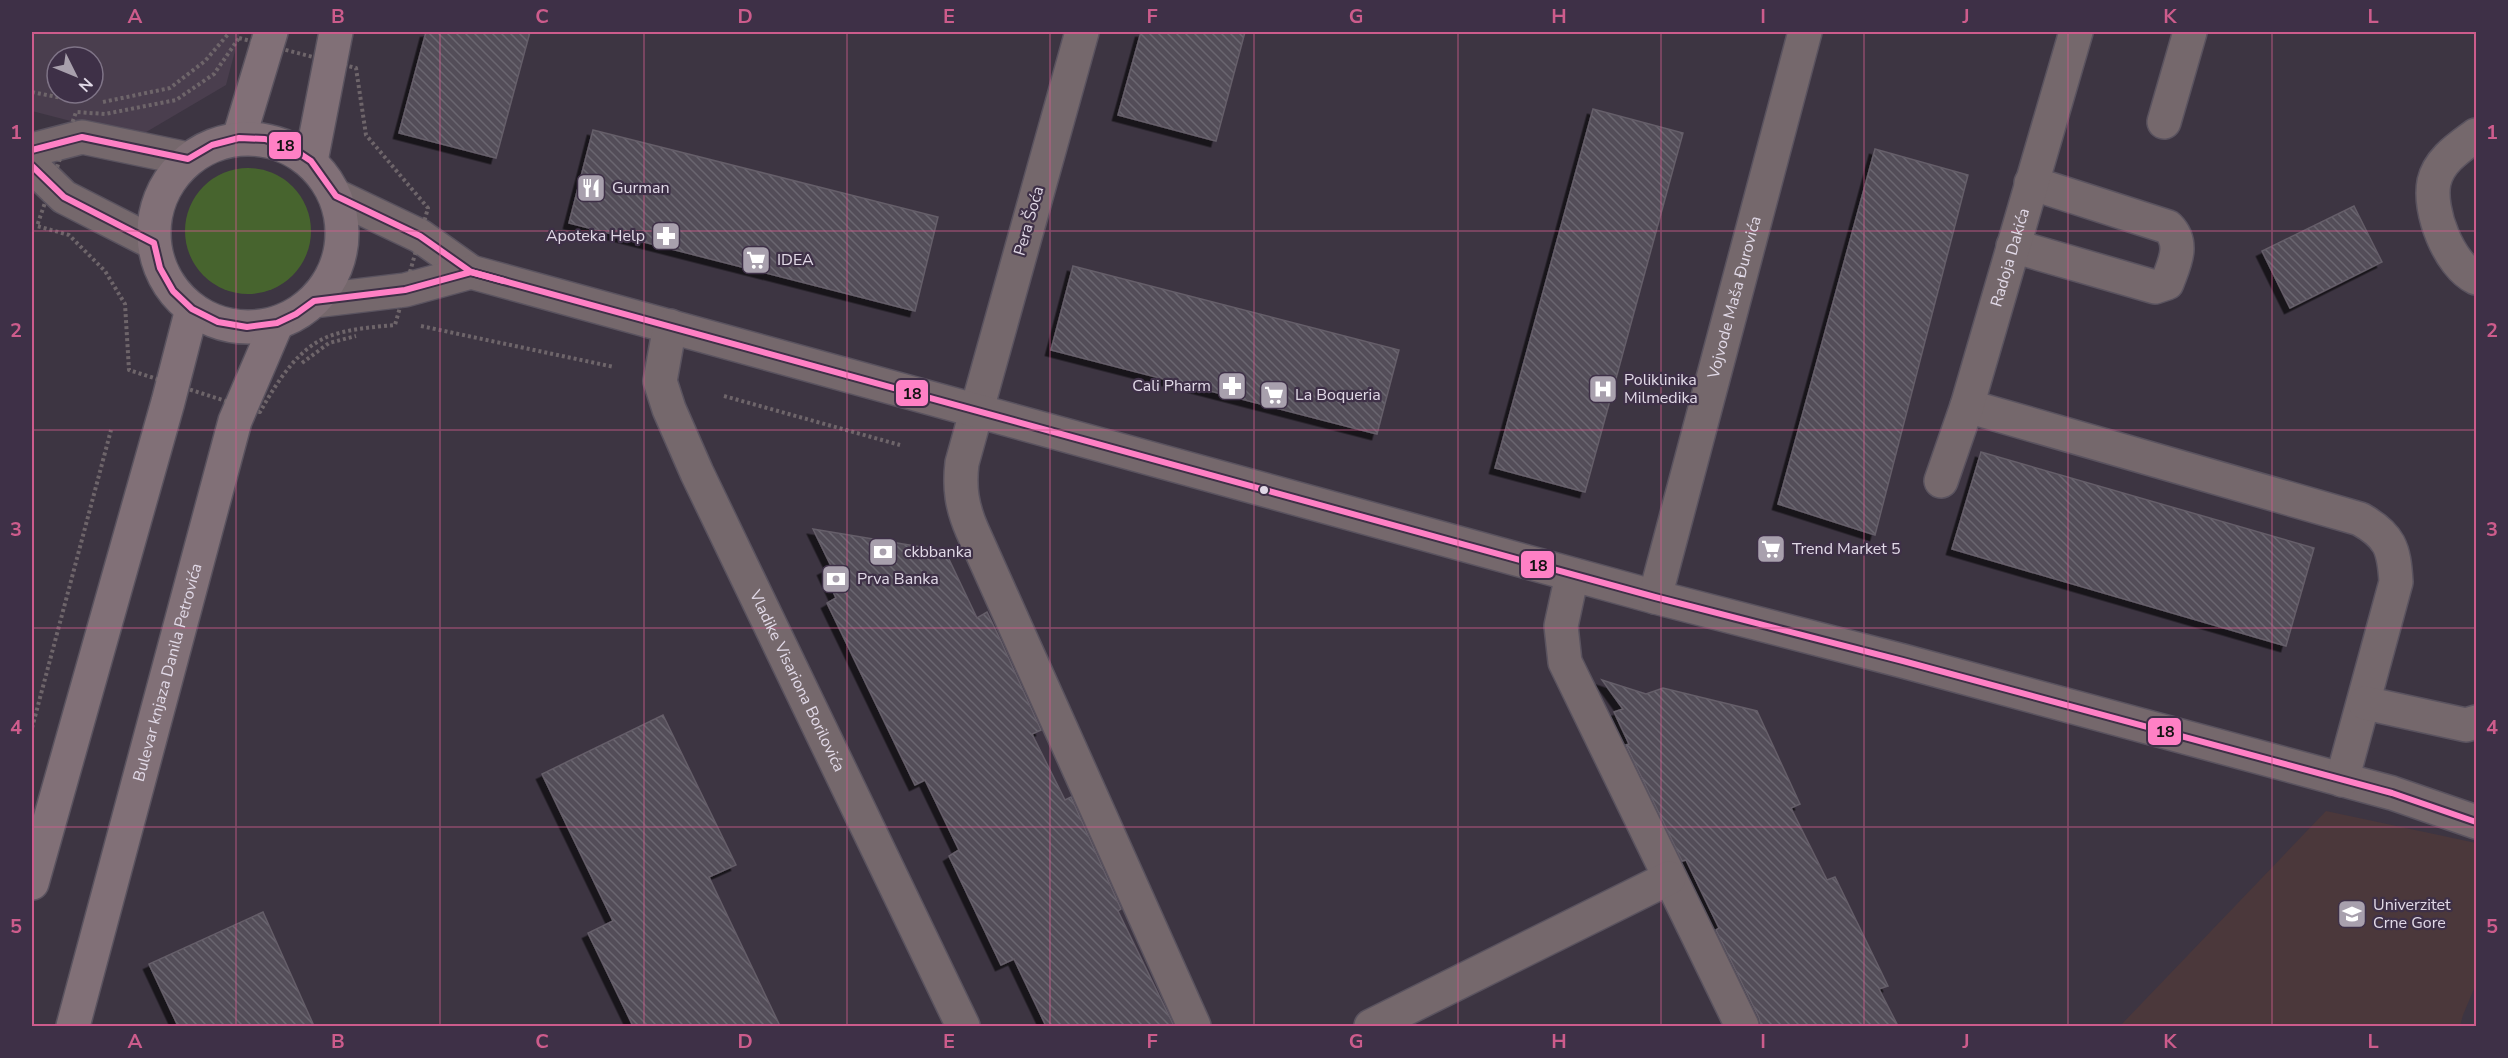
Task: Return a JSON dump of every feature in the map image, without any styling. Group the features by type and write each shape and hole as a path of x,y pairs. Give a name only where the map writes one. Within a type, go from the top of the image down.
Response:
{"main road":[{"path":"239,138 271,32"},
{"path":"311,161 336,32"},
{"path":"239,138 265,139 290,147 311,161 336,196 342,224 340,252 331,278 314,301 296,314 277,323 248,327 218,322 192,309 173,291 160,268 154,243 156,212 168,183 188,159 212,145 239,138"},
{"path":"32,882 165,414 192,309"},
{"name":"Bulevar knjaza Danila Petrovića","path":"80,1020 235,421 277,323"}],"street":[{"name":"Pera Šoća","path":"1082,32 976,411 959,481 966,514 1194,1026"},
{"name":"Vojvode Maša Đurovića","path":"1655,597 1805,32"},
{"name":"Radoja Dakića","path":"1941,481 1967,406 2076,32"},
{"path":"2164,122 2190,32"},
{"path":"2476,135 2448,156 2434,181 2434,213 2447,248 2476,278"},
{"path":"32,150 82,137 188,159"},
{"path":"32,166 64,197 154,243"},
{"path":"2013,246 2155,287 2167,283 2176,259 2178,242 2168,227 2031,183"},
{"path":"336,196 420,236 471,272 1572,575 1903,661 2402,796 2476,822"},
{"path":"314,301 405,290 471,272"},
{"name":"Vladike Visariona Borilovića","path":"670,326 660,381 669,409 697,473 963,1026"},
{"path":"1967,406 2360,519 2378,528 2388,541 2394,557 2396,582 2365,703 2342,780"},
{"path":"1572,575 1561,626 1565,662 1742,1026"},
{"path":"2365,703 2466,725 2476,722"},
{"path":"1371,1026 1669,878"}],"path":[{"path":"105,101 170,88 205,61 230,32"},
{"path":"76,112 105,114 176,100 214,74 239,38"},
{"path":"356,68 366,135 428,208"},
{"path":"38,225 69,236 105,271 125,304 129,370"},
{"path":"410,324 614,367"},
{"path":"259,411 297,358 326,337 370,327 395,325"},
{"path":"296,370 329,343 370,333 396,331 403,327"},
{"path":"275,399 284,385"},
{"path":"724,396 900,445"},
{"path":"32,728 111,430"}],"shaded area":[{"path":"32,32 240,32 226,85 136,138 32,111"},
{"name":"Univerzitet Crne Gore","path":"2326,811 2476,843 2476,984 2460,1026 2120,1026"}],"green space":[{"path":"248,168 272,172 293,186 307,207 311,231 307,255 293,276 272,290 248,294 224,290 203,276 189,255 185,231 189,207 203,186 224,172"}],"building":[{"path":"426,32 530,32 496,158 399,133"},
{"path":"1141,32 1245,32 1216,141 1118,115"},
{"path":"1593,109 1683,133 1585,492 1495,468"},
{"path":"593,130 938,217 915,311 569,223"},
{"path":"1875,149 1968,175 1875,535 1778,504"},
{"path":"2354,206 2382,262 2290,308 2262,251"},
{"path":"1073,266 1399,350 1377,434 1051,350"},
{"path":"1981,452 2314,548 2286,646 1952,549"},
{"path":"813,529 945,551 977,618 987,612 1041,730 1032,734 1065,800 1071,797 1121,909 1118,911 1174,1026 1046,1026 1014,959 1001,965 949,856 959,850 925,780 915,785 827,603 836,598 823,570 831,566"},
{"path":"1602,680 1646,694 1663,688 1757,711 1800,804 1791,808 1827,880 1835,877 1888,986 1879,989 1898,1026 1761,1026 1716,930 1719,928 1686,860 1682,861 1626,745 1629,744 1614,712 1623,709"},
{"path":"663,715 736,865 709,877 780,1026 633,1026 588,933 613,921 542,774"},
{"path":"263,912 314,1026 178,1026 149,964"}],"transit line":[{"name":"18","path":"32,150 82,137 188,159 212,145 239,138 265,139 290,147 311,161 336,196 420,236 471,272 504,281"},
{"name":"18","path":"32,166 64,197 154,243 160,268 173,291 192,309 218,322 247,327 277,323 296,314 314,301 405,290 471,272 1655,597 1903,661 2392,793 2476,822"}],"place":[{"name":"Gurman","path":"591,188"},
{"name":"Apoteka Help","path":"666,236"},
{"name":"IDEA","path":"756,260"},
{"name":"Cali Pharm","path":"1232,386"},
{"name":"Poliklinika Milmedika","path":"1603,389"},
{"name":"La Boqueria","path":"1274,395"},
{"name":"Trend Market 5","path":"1771,549"},
{"name":"ckbbanka","path":"883,552"},
{"name":"Prva Banka","path":"836,579"},
{"name":"Univerzitet Crne Gore","path":"2352,914"}]}
